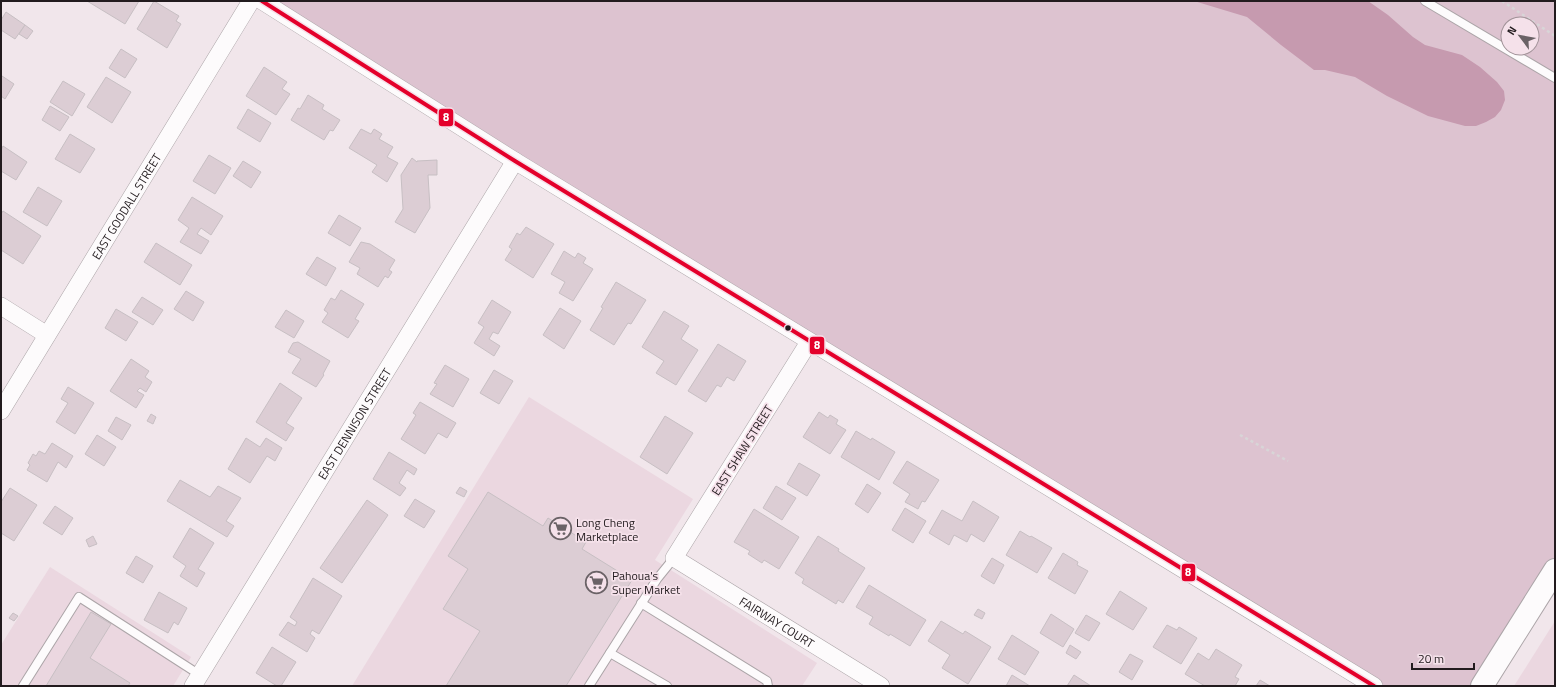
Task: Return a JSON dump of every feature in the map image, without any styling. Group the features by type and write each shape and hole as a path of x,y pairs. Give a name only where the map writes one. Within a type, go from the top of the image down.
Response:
{"main road":[{"path":"1482,686 1555,570"}],"street":[{"name":"EAST GOODALL STREET","path":"1,411 251,1"},
{"path":"262,1 515,161 1374,686"},
{"name":"EAST DENNISON STREET","path":"196,680 515,161"},
{"path":"1,306 48,335"},
{"name":"EAST SHAW STREET","path":"674,558 809,342"},
{"name":"FAIRWAY COURT","path":"674,558 881,686"}],"lane":[{"path":"1425,1 1555,78"},
{"path":"589,686 657,579 674,558"},
{"path":"23,686 79,597 196,680"},
{"path":"642,603 767,681 768,686"},
{"path":"610,653 667,686"}],"path":[{"path":"1502,1 1555,36"},
{"path":"1240,435 1288,461"}],"shaded area":[{"path":"258,1 1555,1 1555,570 1482,686 1374,686"},
{"path":"1194,1 1368,1 1425,45 1462,55 1480,67 1497,82 1504,91 1505,100 1501,110 1495,117 1476,126 1465,126 1428,116 1387,96 1355,77 1325,70 1314,70 1247,17"},
{"name":"Long Cheng Marketplace","path":"529,397 693,499 655,560 817,663 802,686 352,686"},
{"path":"50,567 191,657 173,686 1,686 1,645"},
{"path":"1555,621 1555,686 1514,686"}],"building":[{"path":"87,1 139,1 125,24"},
{"path":"154,1 179,16 176,21 181,24 167,48 137,29"},
{"path":"6,12 25,25 15,39 1,30 1,20"},
{"path":"25,25 33,31 27,39 19,34"},
{"path":"121,49 137,59 125,78 109,68"},
{"path":"264,67 287,82 282,89 290,94 276,115 246,96"},
{"path":"2,76 14,84 5,99 1,96"},
{"path":"106,77 131,92 112,123 87,107"},
{"path":"63,81 85,94 72,116 50,102"},
{"path":"308,95 324,105 322,109 340,120 333,131 330,130 324,140 291,120 298,108 300,109"},
{"path":"50,106 69,117 60,131 42,120"},
{"path":"248,109 271,123 260,142 237,128"},
{"path":"361,129 371,134 374,129 382,134 379,139 393,147 387,157 398,163 387,182 372,172 377,165 349,148"},
{"path":"70,134 95,149 80,173 55,159"},
{"path":"3,146 27,162 16,180 1,171 1,150"},
{"path":"209,155 231,168 215,194 193,181"},
{"path":"412,158 417,162 437,160 437,175 428,175 430,208 415,233 395,222 403,209 401,175"},
{"path":"243,161 261,172 251,188 233,176"},
{"path":"38,187 62,201 47,226 23,212"},
{"path":"192,197 223,216 211,235 201,228 197,234 209,241 201,254 180,242 189,228 178,220"},
{"path":"3,211 41,236 23,264 1,250 1,214"},
{"path":"339,215 361,228 350,246 328,233"},
{"path":"526,227 554,244 533,278 505,260 512,249 509,247 517,233 520,235"},
{"path":"361,242 370,244 395,260 389,270 392,272 388,278 385,276 378,287 357,274 360,268 349,262"},
{"path":"156,243 192,265 180,285 144,262"},
{"path":"564,251 575,258 578,253 586,258 583,263 593,269 573,301 559,293 565,282 551,274"},
{"path":"317,257 336,268 326,286 306,274"},
{"path":"616,282 646,300 631,324 628,323 614,345 590,330 603,308 601,307"},
{"path":"341,290 364,304 355,319 359,321 348,338 322,322 328,313 324,310 331,298 335,300"},
{"path":"186,291 204,302 193,321 174,309"},
{"path":"142,297 163,310 153,325 132,312"},
{"path":"492,300 511,312 498,334 493,332 489,339 500,346 494,356 474,343 484,327 478,323"},
{"path":"560,308 581,321 564,349 543,335"},
{"path":"116,309 138,322 126,341 105,328"},
{"path":"286,310 304,321 294,338 275,327"},
{"path":"664,311 689,326 681,339 698,350 676,385 656,373 664,361 642,347"},
{"path":"298,342 330,361 323,374 324,375 316,387 292,373 301,359 288,352 293,343"},
{"path":"718,344 746,361 734,381 727,377 721,387 717,385 706,402 688,391"},
{"path":"131,359 149,371 145,377 152,382 146,392 140,388 137,391 144,395 136,408 110,391"},
{"path":"445,365 469,379 453,407 430,394 437,384 434,383"},
{"path":"494,370 513,381 499,404 480,393"},
{"path":"280,383 302,398 286,423 294,428 286,441 256,422"},
{"path":"68,387 94,403 75,434 56,422 68,403 61,399"},
{"path":"420,402 456,423 447,438 438,433 425,454 401,439 416,415 413,413"},
{"path":"819,412 828,418 830,415 838,420 836,424 846,430 830,454 803,437"},
{"path":"151,414 156,417 153,424 147,421"},
{"path":"665,416 693,433 667,474 640,457"},
{"path":"116,417 131,425 122,440 108,431"},
{"path":"856,431 871,440 872,438 895,452 879,480 841,457"},
{"path":"97,435 116,447 104,466 85,454"},
{"path":"246,438 260,447 266,438 282,448 275,461 267,456 250,483 228,469"},
{"path":"52,443 73,456 66,468 58,462 47,482 27,470 30,465 28,463 33,454 36,456 39,451 45,454"},
{"path":"389,452 417,469 414,475 407,470 399,483 406,488 400,496 373,479"},
{"path":"907,461 939,480 925,502 922,501 918,509 905,502 910,494 893,483"},
{"path":"799,463 820,475 807,496 787,484"},
{"path":"180,480 210,497 218,486 241,498 226,521 234,526 227,537 167,501"},
{"path":"867,484 881,493 868,513 855,504"},
{"path":"776,486 796,498 782,520 763,508"},
{"path":"460,487 467,491 464,497 456,493"},
{"path":"10,488 37,505 14,541 1,533 1,502"},
{"path":"488,492 543,526 548,518 586,542 582,549 632,580 566,686 446,686 480,631 443,609 468,569 448,556"},
{"path":"415,499 435,511 424,528 404,516"},
{"path":"367,500 388,515 342,583 320,568"},
{"path":"973,501 999,517 984,542 971,534 967,542 954,535 949,545 929,533 942,510 962,521"},
{"path":"55,506 73,518 62,535 43,523"},
{"path":"905,508 926,521 913,543 892,530"},
{"path":"754,509 799,537 779,569 764,560 762,563 748,554 750,551 734,542"},
{"path":"190,528 214,543 198,569 205,573 197,587 180,576 186,566 173,557"},
{"path":"1020,531 1052,548 1037,573 1006,555"},
{"path":"93,536 97,544 89,547 86,540"},
{"path":"818,536 865,568 843,603 838,600 836,604 802,583 804,579 795,573"},
{"path":"1063,553 1078,562 1077,565 1088,571 1075,594 1048,578"},
{"path":"136,556 153,566 143,583 126,573"},
{"path":"992,558 1004,565 994,584 981,576"},
{"path":"313,578 342,596 319,634 312,630 310,634 315,638 307,652 279,635 288,622 295,626 297,622 290,617"},
{"path":"869,585 926,620 910,646 869,624 873,617 856,607"},
{"path":"1120,591 1147,608 1133,630 1106,614"},
{"path":"159,592 187,608 178,625 174,622 168,633 144,620"},
{"path":"978,609 985,613 982,619 974,615"},
{"path":"91,612 111,624 90,658 130,683 128,686 46,686"},
{"path":"13,613 18,616 14,621 9,618"},
{"path":"1051,614 1074,629 1063,647 1040,633"},
{"path":"1086,615 1100,623 1089,641 1075,633"},
{"path":"941,621 963,634 965,631 991,647 968,684 942,668 950,655 928,641"},
{"path":"1167,625 1177,630 1179,627 1197,638 1181,664 1153,647"},
{"path":"1012,635 1039,652 1025,675 998,659"},
{"path":"1070,645 1081,652 1076,659 1066,653"},
{"path":"272,647 296,662 281,686 277,686 256,673"},
{"path":"1216,649 1242,665 1235,677 1239,679 1235,686 1205,686 1185,674 1198,653 1209,660"},
{"path":"1130,654 1143,661 1132,680 1119,672"},
{"path":"1012,675 1030,686 1006,686"},
{"path":"1074,675 1091,686 1067,686"},
{"path":"1260,680 1270,686 1256,686"}],"transit line":[{"name":"8","path":"262,1 515,161 1374,686"}],"place":[{"name":"Long Cheng Marketplace","path":"561,529"},
{"name":"Pahoua's Super Market","path":"596,582"}]}
